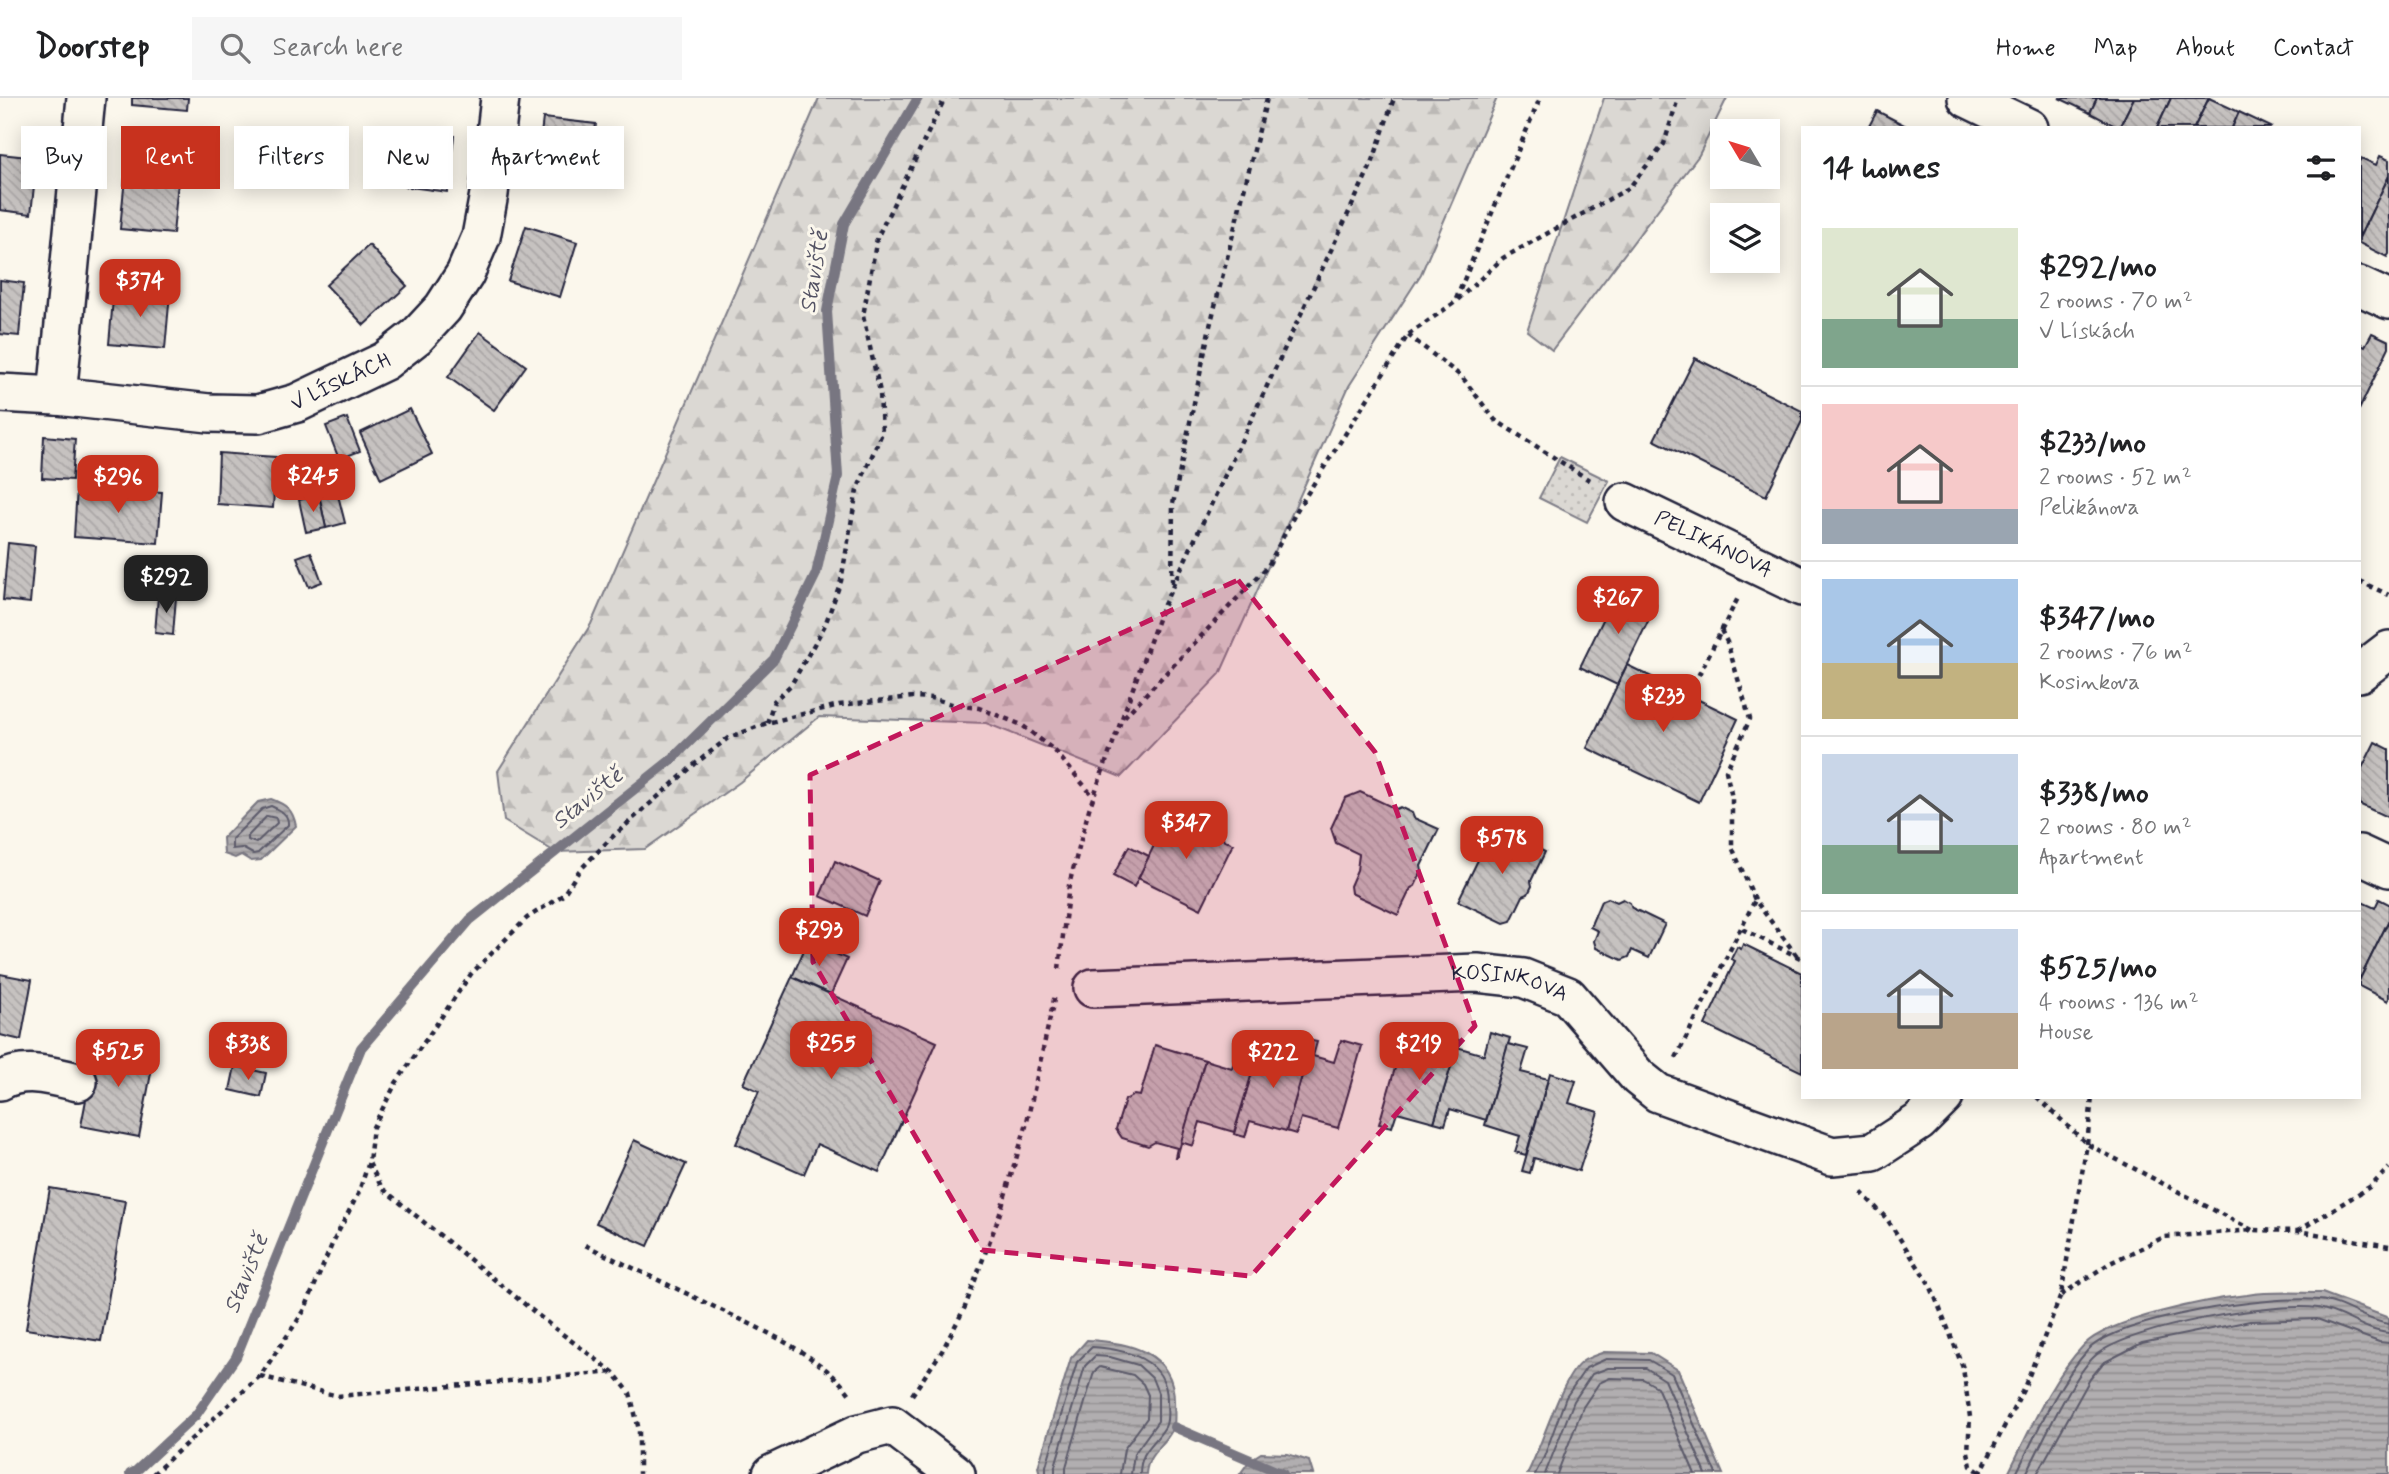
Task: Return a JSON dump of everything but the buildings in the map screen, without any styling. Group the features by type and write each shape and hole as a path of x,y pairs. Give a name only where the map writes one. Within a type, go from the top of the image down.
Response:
{"street":[{"path":"57,396 86,98"},
{"name":"V LÍSKÁCH","path":"0,393 57,396 209,413 258,414 298,403 385,361 417,336 443,308 466,274 481,237 489,194 499,98"},
{"path":"1967,98 2025,126"},
{"path":"2361,287 2389,300"},
{"name":"PELIKÁNOVA","path":"1625,502 1801,587"},
{"path":"2361,671 2389,650"},
{"path":"2361,855 2389,868"},
{"name":"KOSINKOVA","path":"1093,988 1477,973 1523,978 1568,996 1638,1077 1658,1093 1832,1156 1873,1152 1919,1122 1942,1099"},
{"path":"0,1081 8,1076 34,1072 78,1082"},
{"path":"784,1471 856,1434 892,1425 957,1474"}],"path":[{"path":"767,723 774,701 791,685 825,625 841,580 858,489 882,433 880,392 863,316 877,238 945,98"},
{"path":"1172,588 1173,504 1210,326 1267,98"},
{"path":"1058,979 1069,885 1093,796 1121,720 1172,588 1373,161 1394,98"},
{"path":"1454,303 1540,98"},
{"path":"1121,720 1268,566 1297,510 1408,335 1454,303 1503,258 1629,188 1664,144 1678,98"},
{"path":"1408,335 1462,377 1495,420 1625,502"},
{"path":"2361,582 2389,595"},
{"path":"1694,684 1721,630 1750,719 1726,771 1732,798 1732,846 1755,900 1800,957"},
{"path":"153,1474 260,1376 304,1311 333,1242 358,1194 369,1162 373,1127 396,1083 471,974 527,918 563,895 579,872 610,839 695,764 729,738 767,723 839,705 913,697 931,698 979,708 1021,725 1055,751 1093,796"},
{"path":"1658,1093 1755,900"},
{"path":"1742,929 1800,957"},
{"path":"892,1425 942,1351 965,1307 984,1257 1026,1126 1055,992"},
{"path":"2038,1099 2087,1144 2253,1230"},
{"path":"1832,1156 1845,1176 1887,1219 1930,1285 1963,1368 1970,1417 1968,1452 1971,1466 1981,1473 2024,1388 2061,1295 2087,1144 2092,1099"},
{"path":"369,1162 382,1188 549,1324 613,1372 630,1393 639,1430 639,1474"},
{"path":"2298,1231 2371,1186 2389,1168"},
{"path":"2061,1295 2110,1263 2164,1237 2253,1230 2298,1231 2389,1247"},
{"path":"585,1245 755,1327 818,1363 842,1383 856,1404 856,1434"},
{"path":"260,1376 338,1396 613,1372"}],"highlighted area":[{"path":"1238,580 1375,752 1475,1026 1251,1276 982,1250 813,962 810,775"}],"green space":[{"path":"819,98 1497,98 1421,274 1349,386 1220,674 1121,777 986,723 819,717 740,782 645,849 555,852 504,821 498,771 591,624"},
{"path":"1604,98 1727,98 1717,119 1710,119 1710,133 1699,155 1552,350 1527,331"},
{"path":"1560,457 1609,481 1587,522 1539,498"}],"water":[{"path":"271,799 288,809 296,826 261,860 251,861 241,855 235,858 224,854 223,838 258,802"},
{"path":"2265,1293 2322,1293 2389,1318 2389,1474 2008,1474 2041,1406 2061,1374 2084,1345 2097,1336 2137,1319 2209,1301"},
{"path":"1087,1340 1117,1343 1146,1352 1166,1371 1172,1384 1174,1425 1150,1459 1146,1474 1040,1474 1038,1467 1071,1358"},
{"path":"1604,1352 1651,1353 1678,1370 1723,1474 1527,1474 1567,1381 1583,1361"},
{"path":"1261,1453 1288,1454 1309,1461 1313,1474 1240,1474 1250,1460"}],"waterway":[{"name":"Staviště","path":"130,1474 196,1415 236,1357 361,1048 470,920 671,760 774,659 816,574 838,476 827,311 844,224 918,98"},
{"path":"1174,1427 1283,1474"}]}
